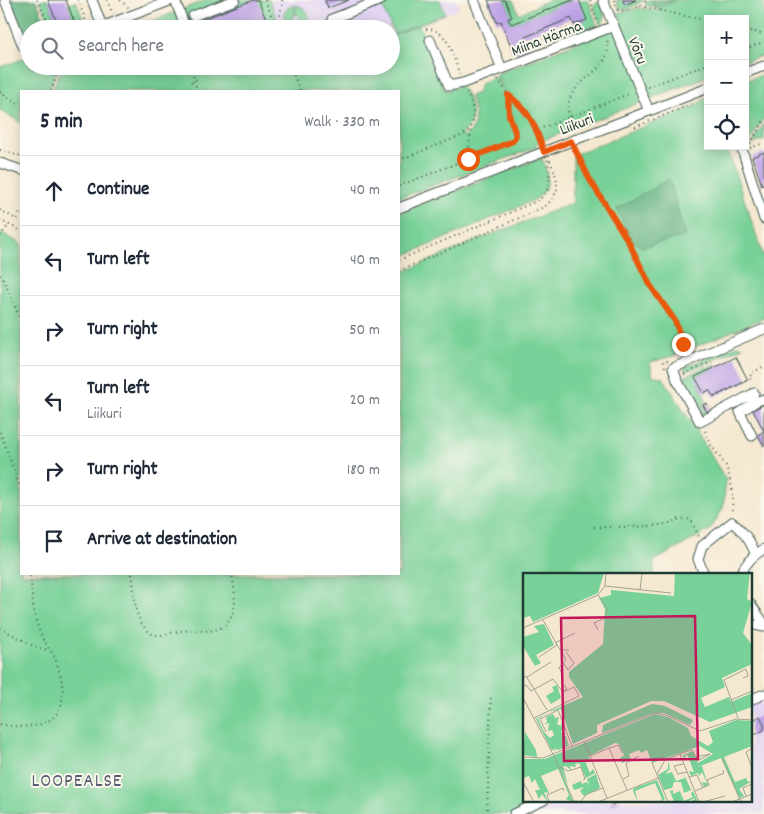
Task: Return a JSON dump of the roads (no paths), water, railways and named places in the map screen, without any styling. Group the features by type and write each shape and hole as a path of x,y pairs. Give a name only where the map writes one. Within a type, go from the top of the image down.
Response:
{"street":[{"path":"92,0 97,20"},
{"path":"118,20 174,0 182,20"},
{"path":"193,16 235,0"},
{"path":"332,19 381,0"},
{"name":"Miina Härma","path":"474,0 498,71 614,26"},
{"name":"Võru","path":"603,0 648,111"},
{"path":"5,7 20,40"},
{"path":"430,40 449,86 498,71"},
{"path":"749,72 764,66"},
{"name":"Liikuri","path":"400,208 547,155 571,141 704,90"},
{"path":"745,150 764,219"},
{"path":"0,162 20,170"},
{"path":"754,393 703,427 677,380 673,368 764,329"},
{"path":"752,436 740,412 757,401 764,399"},
{"path":"704,573 698,559 702,546 732,522 742,530 753,546 755,554"},
{"path":"742,573 744,566 755,554 764,549"},
{"path":"752,606 763,622 764,627"},
{"path":"752,699 764,694"},
{"path":"514,814 540,802"}],"district":[{"name":"LOOPEALSE","path":"77,779"}]}
